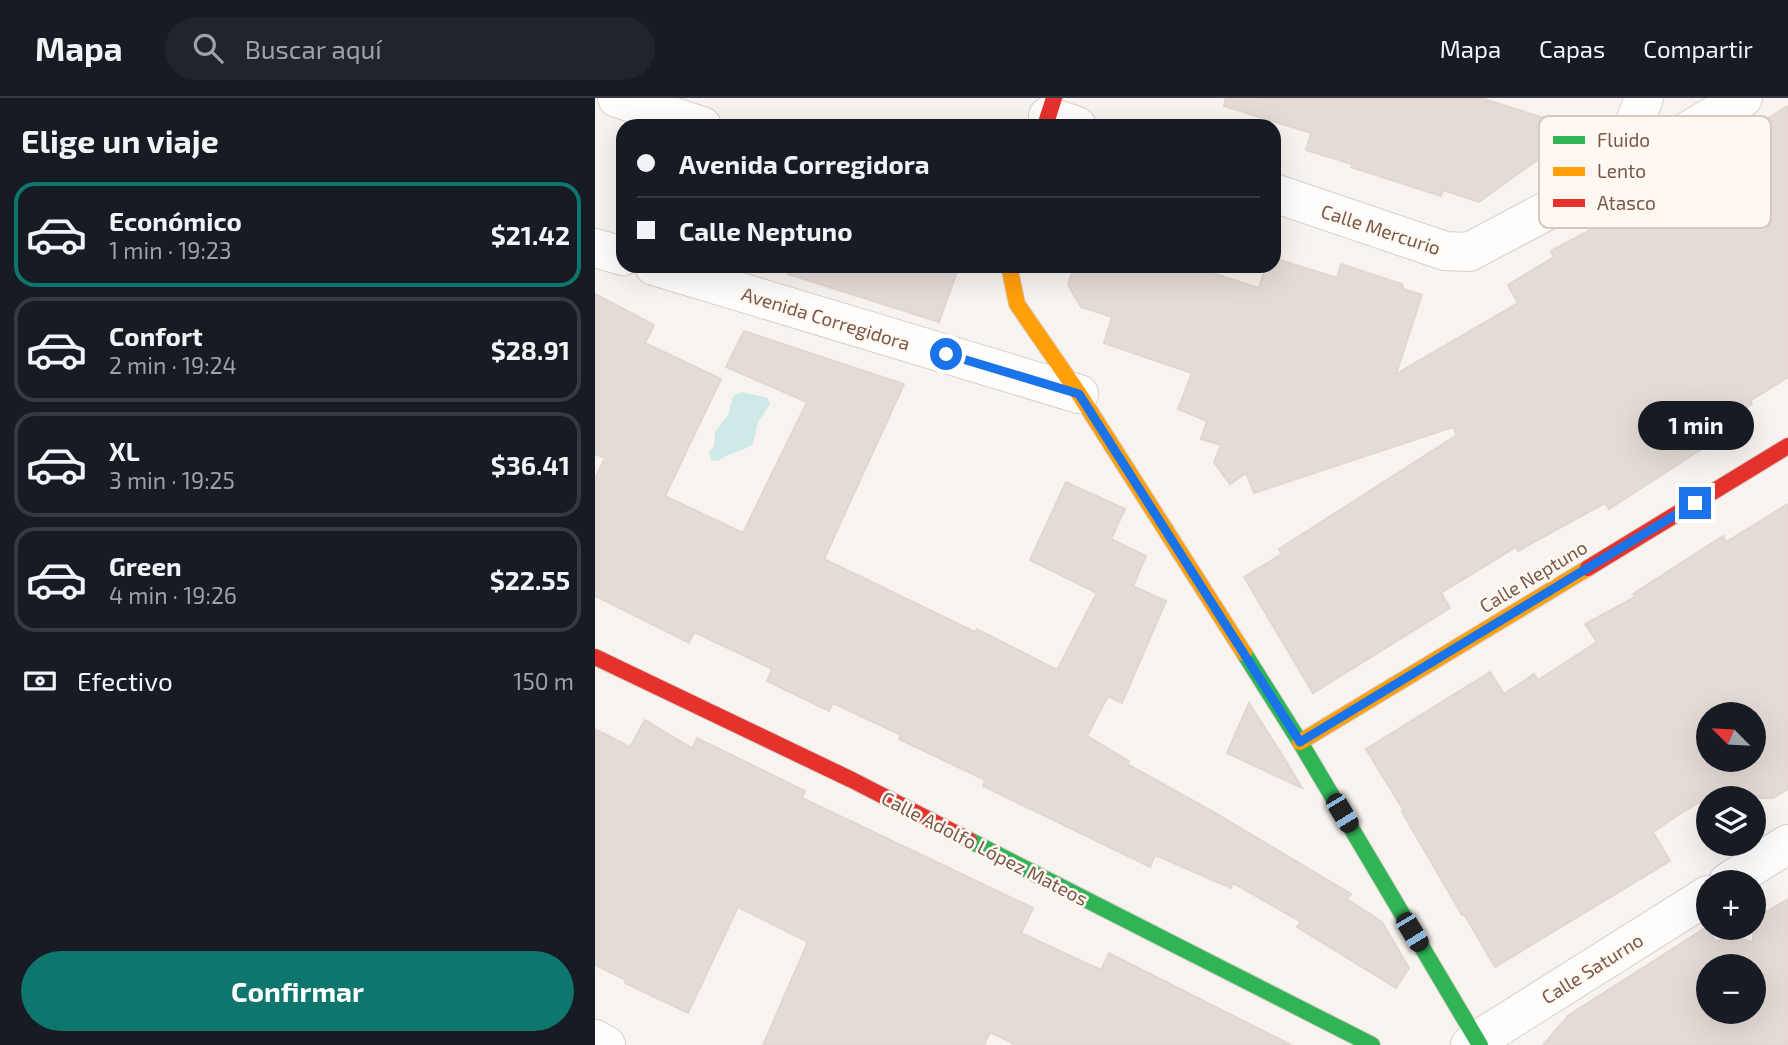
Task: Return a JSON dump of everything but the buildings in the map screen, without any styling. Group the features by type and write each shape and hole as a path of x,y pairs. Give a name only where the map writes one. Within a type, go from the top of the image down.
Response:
{"street":[{"path":"617,98 681,119"},
{"path":"1637,116 1644,98"},
{"name":"Calle Mercurio","path":"1713,116 1743,98"},
{"name":"Calle Mercurio","path":"1281,195 1445,251 1469,252 1539,215"},
{"path":"595,248 616,255"},
{"name":"Avenida Corregidora","path":"678,273 1079,394"},
{"path":"1010,273 1017,304 1079,394 1300,742 1475,1043"},
{"name":"Calle Neptuno","path":"1300,742 1788,446"},
{"name":"Calle Adolfo López Mateos","path":"595,657 852,780 1372,1045"},
{"path":"1747,870 1788,844"},
{"name":"Calle Saturno","path":"1475,1043 1696,903"},
{"path":"595,1040 606,1045"}],"water":[{"path":"742,392 768,398 770,404 758,422 753,444 718,461 711,460 709,453 714,445 715,432 728,415 733,396"}],"traffic: fast":[{"path":"1244,653 1480,1045"},
{"path":"969,840 1372,1045"}],"traffic: slow":[{"path":"1010,273 1017,304 1079,394 1244,653"},
{"path":"1300,742 1588,568"}],"traffic: jam":[{"path":"1047,119 1054,98"},
{"path":"1588,568 1788,446"},
{"path":"595,657 852,780 969,840"}],"route":[{"path":"946,354 1079,394 1300,742 1695,503"}]}
